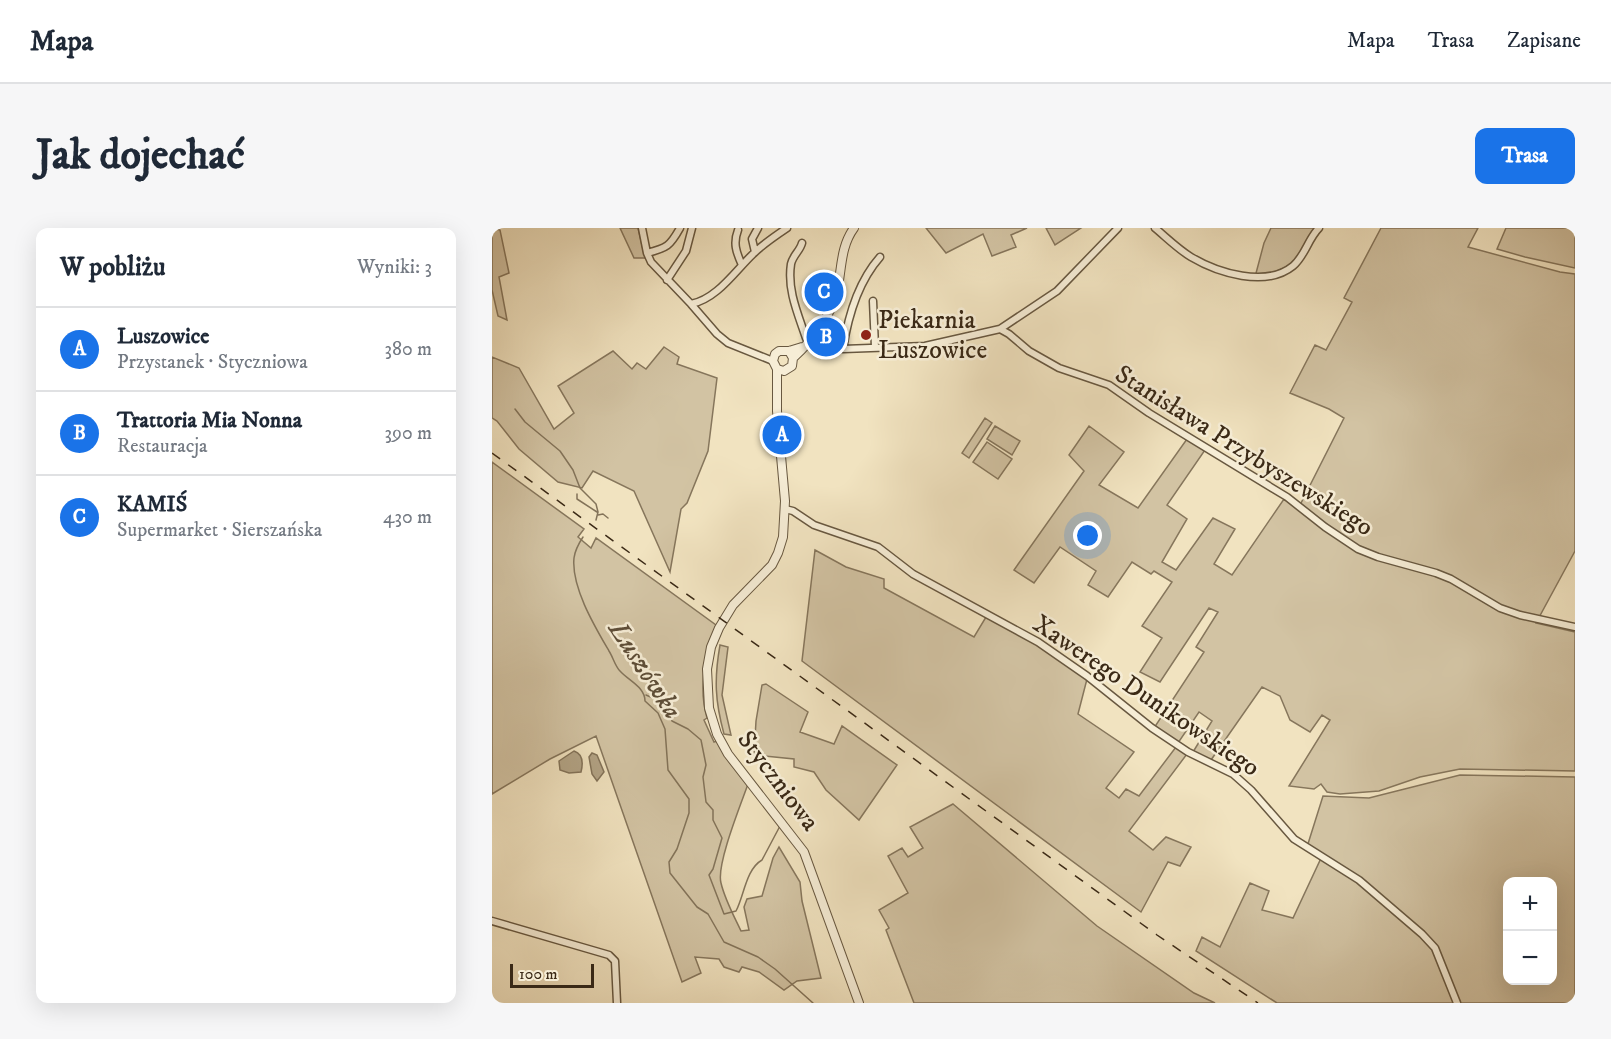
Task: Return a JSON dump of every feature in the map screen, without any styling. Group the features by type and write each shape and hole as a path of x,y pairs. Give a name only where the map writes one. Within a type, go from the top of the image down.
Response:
{"street":[{"path":"642,228 651,262 717,334 728,343 760,354 774,357 784,350 791,354"},
{"path":"647,253 663,249 671,243 680,228"},
{"path":"667,280 686,251 693,228"},
{"path":"755,252 752,239 758,228"},
{"path":"691,304 707,298 755,252 787,228"},
{"path":"791,354 807,344 820,329 830,310 836,292 844,245 854,228"},
{"path":"807,344 843,349 925,346 1000,329 1057,291 1118,228"},
{"path":"1155,228 1201,263 1256,277 1270,277 1294,265 1319,228"},
{"path":"738,230 735,237 735,249 742,265"},
{"path":"802,243 801,249 793,257 791,266 792,294 807,344"},
{"path":"843,349 858,290 869,269 880,257"},
{"path":"873,301 875,347"},
{"name":"Stanisława Przybyszewskiego","path":"1000,329 1029,351 1059,368 1109,385 1149,413 1287,497 1344,541 1358,549 1444,576 1482,599 1510,612 1575,627"},
{"path":"774,357 781,370 792,366 791,354"},
{"name":"Styczniowa","path":"781,370 777,411 785,508 783,537 775,559 728,612 711,647 707,669 709,708 717,734 728,754 804,852 859,1003"},
{"name":"Xawerego Dunikowskiego","path":"785,508 814,525 878,547 913,574 1046,647 1087,676 1152,728 1188,752 1233,774 1251,790 1294,839 1359,880 1422,934 1435,948 1457,1003"},
{"path":"492,921 609,955 615,961 617,1003"}],"shaded area":[{"path":"492,228 500,230 509,273 499,277 507,320 498,316 492,290"},
{"path":"620,228 638,228 645,258 634,258"},
{"path":"926,228 1027,228 1011,235 1016,247 992,256 983,234 946,253"},
{"path":"1046,228 1081,228 1055,245"},
{"path":"1271,228 1316,228 1299,257 1287,267 1255,277 1264,243"},
{"path":"1381,228 1478,228 1468,247 1575,274 1575,551 1536,623 1575,632 1575,771 1460,769 1420,777 1379,791 1340,794 1327,792 1321,784 1314,789 1289,786 1330,720 1322,715 1310,732 1290,720 1280,696 1262,687 1211,760 1193,752 1212,721 1199,712 1178,743 1154,728 1204,652 1196,647 1218,612 1209,608 1160,682 1140,672 1162,638 1142,626 1172,582 1154,571 1151,574 1132,562 1108,597 1088,585 1096,571 1060,547 1034,583 1014,570 1084,471 1069,455 1089,426 1124,452 1099,485 1138,508 1187,439 1205,450 1167,505 1187,519 1162,562 1176,570 1213,518 1235,529 1214,564 1232,575 1284,499 1298,509 1344,418 1329,409 1290,393 1315,345 1326,350 1352,302 1344,298"},
{"path":"1506,228 1575,228 1575,268 1497,249"},
{"path":"664,347 679,357 677,364 717,378 708,451 687,503 681,509 670,572 634,491 593,471 582,488 558,482 519,449 497,421 492,418 492,357 519,368 554,429 574,413 558,386 613,351 632,369 637,363 646,369"},
{"path":"985,418 992,423 969,458 962,453"},
{"path":"995,426 1020,441 1012,455 987,439"},
{"path":"987,442 1012,459 998,479 973,462"},
{"path":"492,462 584,529 578,537 591,548 596,538 716,625 704,671 703,694 707,718 704,720 714,742 717,741 748,784 722,863 721,883 741,931 749,930 744,907 747,899 762,896 773,858 779,847 800,882 802,901 821,978 797,981 784,990 759,972 742,967 739,972 724,967 719,959 695,957 701,973 682,982 596,736 550,759 492,794"},
{"path":"815,550 846,567 884,579 884,588 974,637 986,617 1035,643 1087,679 1078,714 1134,752 1106,788 1119,798 1126,789 1139,796 1176,747 1187,754 1129,831 1153,850 1166,837 1191,847 1180,866 1168,862 1141,912 802,661"},
{"path":"720,645 728,647 722,695 731,735 724,734 717,700 716,679"},
{"path":"766,684 808,712 800,732 834,744 842,726 897,765 859,820 826,790 814,772 794,767 794,759 754,755 756,721 762,685"},
{"path":"574,751 582,760 581,772 569,773 560,770 559,761"},
{"path":"592,753 597,755 604,772 597,781 592,774 589,757"},
{"path":"1460,775 1575,777 1575,1003 1277,1003 1196,951 1202,937 1220,947 1250,883 1269,891 1262,910 1293,918 1322,856 1307,847 1323,796 1369,798"},
{"path":"953,804 1097,926 1194,993 1215,1003 914,1003 886,930 889,928 879,910 908,893 888,856 902,848 908,857 923,848 910,827"}],"waterway":[{"path":"515,409 525,422 560,451 573,470 580,488 596,504 598,512 596,520"},
{"path":"577,494 577,499 597,512"},
{"path":"598,515 603,514 608,518"},
{"name":"Luszówka","path":"583,537 574,558 574,569 580,594 618,669 639,688 645,701 658,713 665,729 668,770 689,799 689,813 677,849 669,862 670,873 697,907 708,914 724,942 758,957 813,1003"},
{"path":"646,695 662,705 672,721 688,729 701,740 706,765 703,777 706,802 713,810 713,820 722,838 709,875 724,914 736,911 752,870 762,860 780,826"}],"railway":[{"path":"492,453 1157,935 1258,1003"}],"place":[{"name":"KAMIŚ","path":"824,292"},
{"name":"Piekarnia Luszowice","path":"866,335"},
{"name":"Trattoria Mia Nonna","path":"826,337"},
{"name":"Luszowice","path":"782,435"}]}
